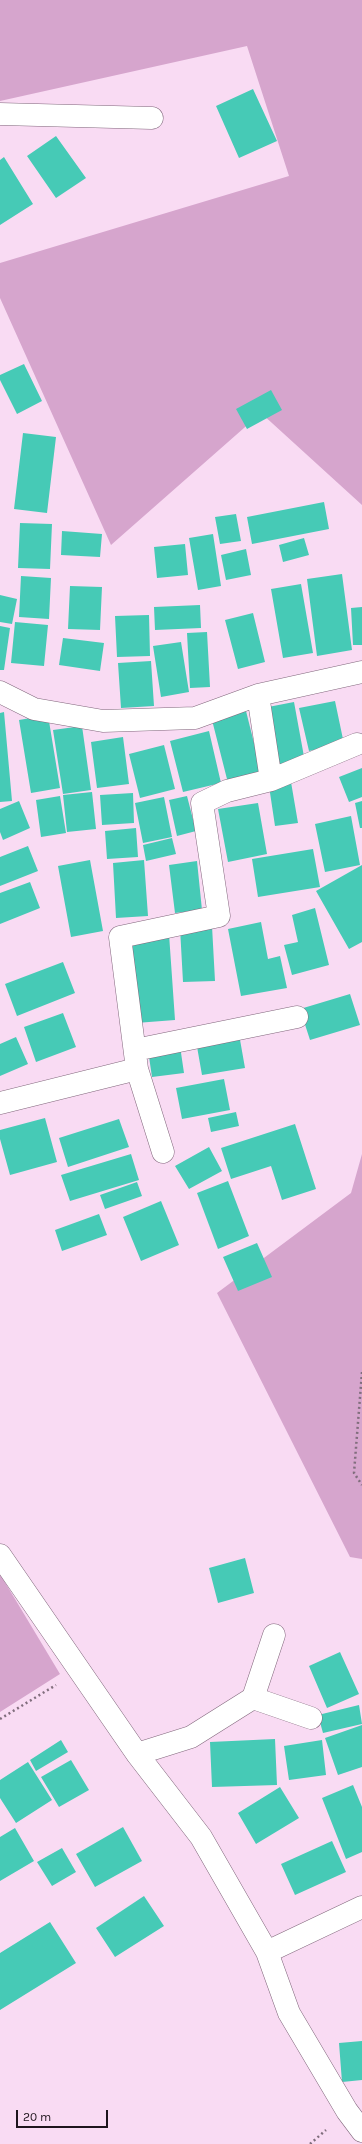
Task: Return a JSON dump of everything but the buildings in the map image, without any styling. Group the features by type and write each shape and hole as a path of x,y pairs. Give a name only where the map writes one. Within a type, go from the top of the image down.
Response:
{"street":[{"path":"0,114 152,118"},
{"path":"0,692 34,709 103,722 195,718 258,695 362,672"},
{"path":"258,695 272,780"},
{"path":"163,1152 136,1060 120,937 219,916 202,803 227,791 272,780 357,744"},
{"path":"0,1103 136,1060 297,1017"},
{"path":"0,1555 137,1754 201,1837 267,1952 289,2013 347,2111 362,2131"},
{"path":"137,1754 191,1737 253,1698 274,1635"},
{"path":"253,1698 311,1718"},
{"path":"267,1952 362,1907"}],"path":[{"path":"362,1372 354,1473 362,1484"},
{"path":"0,1719 79,1671"}],"shaded area":[{"path":"0,0 362,0 362,505 261,413 111,545 0,298 0,263 289,176 247,46 0,101"},
{"path":"362,1154 362,1559 350,1557 217,1293 351,1193"},
{"path":"0,1574 60,1674 0,1712"}]}
